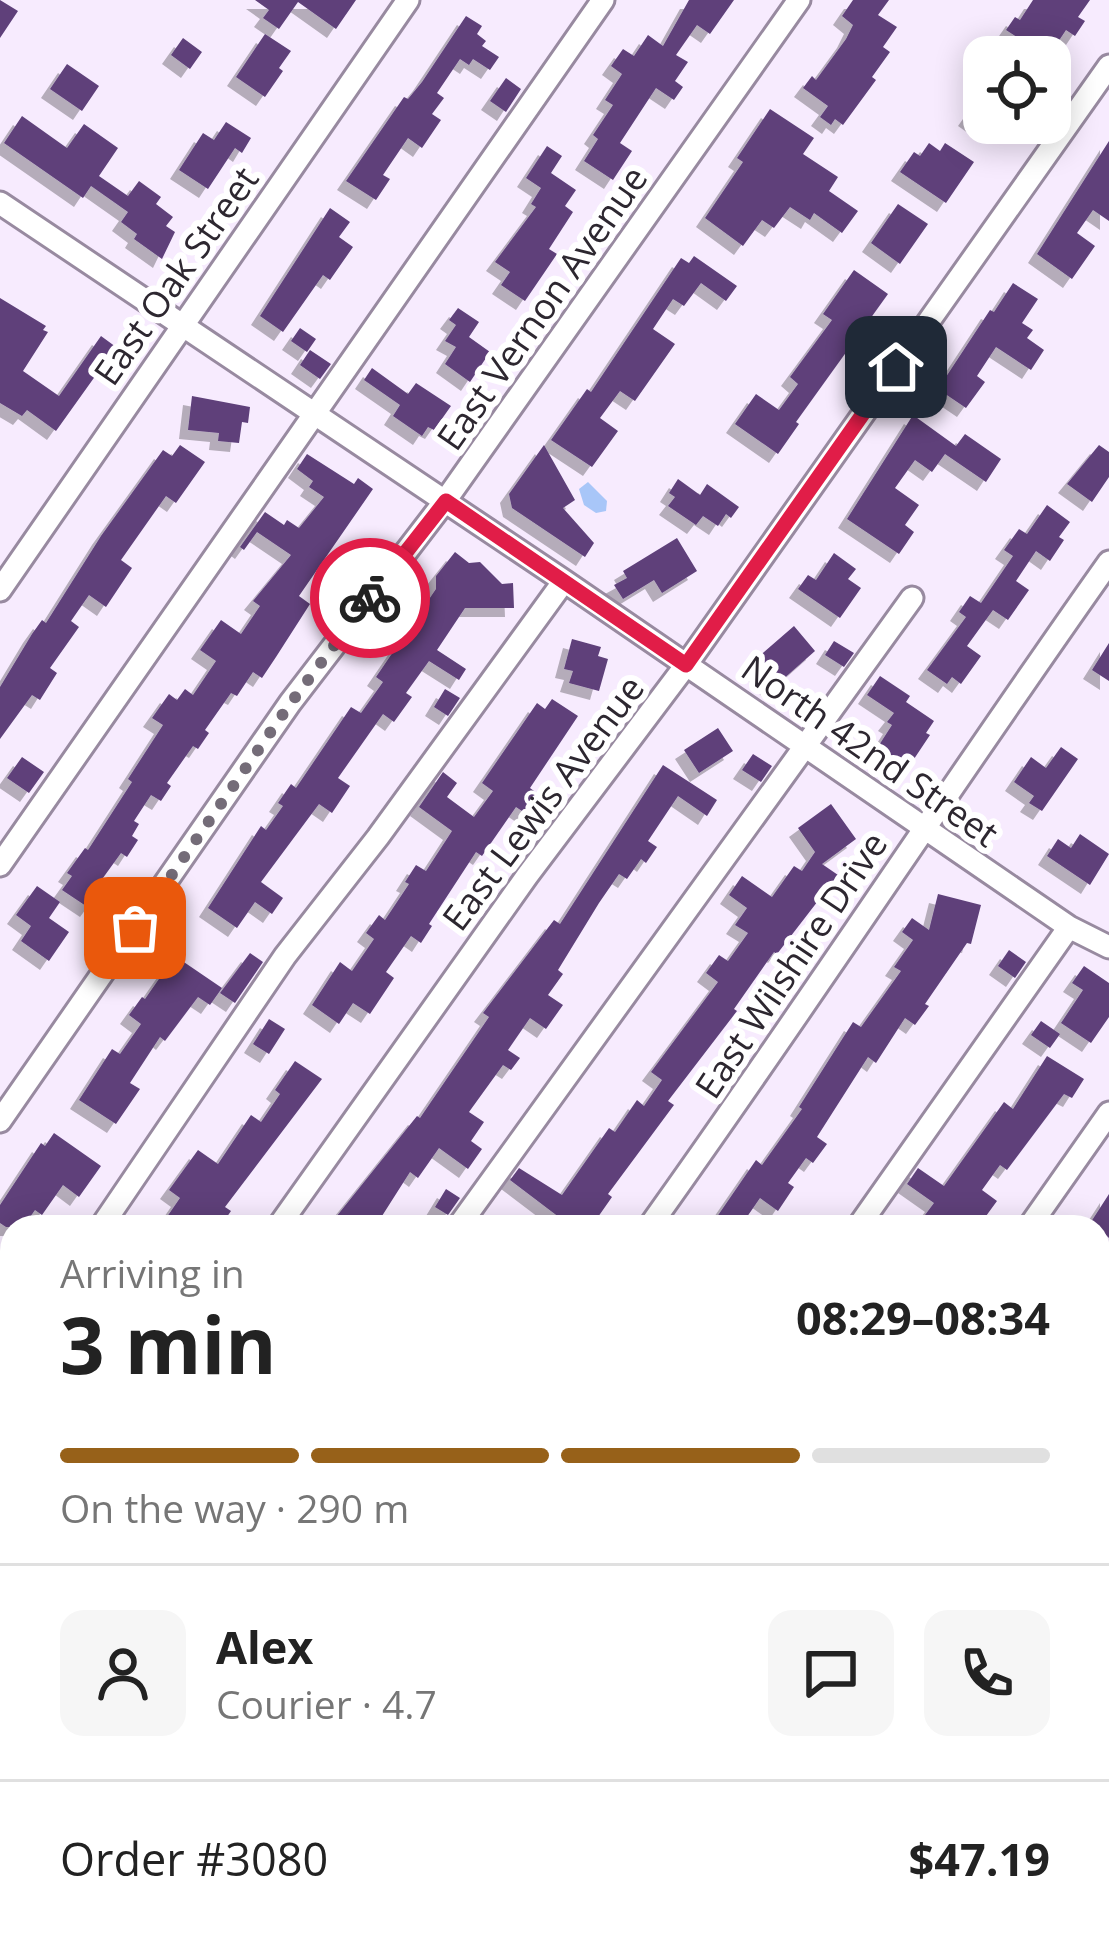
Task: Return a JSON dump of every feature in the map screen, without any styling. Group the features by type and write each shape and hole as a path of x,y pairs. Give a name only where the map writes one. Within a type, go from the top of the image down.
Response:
{"street":[{"name":"East Oak Street","path":"0,590 407,0"},
{"path":"0,865 603,0"},
{"name":"East Vernon Avenue","path":"0,1121 290,704 446,501 799,0"},
{"name":"East Lewis Avenue","path":"287,1215 527,876 686,665 1109,66"},
{"name":"North 42nd Street","path":"0,202 923,829 1069,927 1109,947"},
{"name":"East Wilshire Drive","path":"657,1215 1109,562"},
{"path":"109,1215 285,956 564,581"},
{"path":"467,1215 912,598"},
{"path":"865,1215 1069,927"},
{"path":"1037,1215 1109,1113"}],"water":[{"path":"588,482 607,501 606,511 596,513 584,505 579,489"}],"building":[{"path":"0,0 18,11 0,38"},
{"path":"255,0 356,0 336,29 298,2 279,29 263,18 269,10"},
{"path":"689,0 734,0 710,34 697,25 676,55 688,62 675,81 683,87 674,100 656,88 620,143 632,151 613,180 584,161 598,139 593,135 613,105 605,100 622,74 611,66 623,49 634,56 648,35 663,46"},
{"path":"853,0 889,0 878,15 897,27 883,47 890,52 872,77 876,80 843,125 835,119 831,125 820,117 828,106 803,88 812,76 816,80 846,39 853,25 842,16"},
{"path":"1033,0 1090,0 1078,17 1085,21 1075,36 1066,30 1062,36 1015,36 1006,30 1015,17 1020,20"},
{"path":"466,16 482,26 477,34 486,41 482,46 499,57 490,70 473,59 469,65 460,59 437,93 444,98 432,114 441,120 422,148 408,138 383,175 390,179 376,200 346,181"},
{"path":"265,34 291,51 265,97 236,77"},
{"path":"183,38 202,52 190,69 171,55"},
{"path":"67,64 99,86 82,111 50,89"},
{"path":"506,78 521,89 506,112 490,101"},
{"path":"770,109 814,138 803,154 838,177 829,191 858,211 842,233 814,213 810,220 790,207 774,228 762,220 743,246 705,218 743,162 737,158"},
{"path":"22,116 67,148 84,124 118,148 99,176 128,196 139,181 161,197 156,204 173,217 166,226 175,232 162,259 134,239 137,234 121,222 128,212 91,186 83,198 4,143"},
{"path":"226,122 251,138 242,153 235,148 208,189 179,170 203,133 214,140"},
{"path":"1109,141 1109,221 1093,210 1077,233 1095,246 1072,279 1037,254"},
{"path":"929,143 940,151 945,143 974,162 946,203 900,172 914,152 920,156"},
{"path":"547,146 562,156 551,173 576,190 565,206 573,212 549,249 557,254 525,301 501,285 510,272 495,262 536,207 531,204 541,188 526,178"},
{"path":"898,204 928,224 900,264 871,243"},
{"path":"330,208 350,222 339,237 353,247 330,280 323,275 283,332 260,316"},
{"path":"694,256 737,286 726,301 701,283 684,306 673,299 653,329 675,344 635,401 620,391 600,418 618,431 592,467 551,440 587,389 591,392 681,258 689,263"},
{"path":"854,270 888,294 778,454 735,424 756,394 779,410 798,384 790,377 832,320 823,314"},
{"path":"1013,283 1038,299 1022,323 1033,330 1027,338 1044,350 1031,370 996,347 977,376 985,382 966,408 938,389"},
{"path":"0,298 46,326 43,330 48,332 23,371 59,396 101,336 116,347 56,431 27,410 22,416 0,403"},
{"path":"458,308 479,322 469,337 490,352 470,382 445,364 456,347 445,341 456,325 449,320"},
{"path":"300,328 316,339 307,352 291,341"},
{"path":"310,350 331,364 320,379 300,365"},
{"path":"372,368 408,394 416,383 451,406 434,430 428,427 422,436 393,416 400,405 364,380"},
{"path":"192,396 250,407 239,443 218,441 219,433 188,430"},
{"path":"913,415 956,446 965,434 1001,459 986,482 945,454 932,472 915,460 895,488 919,505 905,525 914,532 899,554 847,519"},
{"path":"180,445 205,462 176,503 166,496 121,560 132,568 106,607 89,595 71,621 79,627 50,668 57,673 40,700 32,695 0,739 0,687 32,634 42,620 46,623 163,450 172,456"},
{"path":"544,445 575,500 563,508 594,543 585,557 512,508 509,494"},
{"path":"1099,445 1109,452 1109,477 1092,502 1067,484"},
{"path":"307,454 354,484 358,478 373,489 299,596 310,604 262,678 253,672 237,696 231,693 205,730 209,733 198,749 193,746 167,783 171,786 161,801 151,795 134,821 139,824 132,836 138,840 127,857 121,853 95,889 100,893 89,908 62,890 72,876 67,873 88,850 132,782 128,779 163,725 152,718 169,694 177,700 185,689 193,695 216,661 200,650 221,620 241,634 260,606 253,601 291,555 257,532 244,550 240,547 265,512 284,525 287,520 299,528 324,497 309,487 313,481 297,469"},
{"path":"678,479 700,495 707,484 739,507 718,526 703,516 696,525 668,506"},
{"path":"1047,505 1070,522 1059,537 1064,540 1050,561 1036,551 1016,581 1029,590 1008,620 993,610 967,646 981,656 961,684 952,677 947,684 927,670 966,617 959,612 970,596 981,603 1013,556 1004,550 1019,529 1027,534"},
{"path":"677,538 697,571 662,593 654,580 623,599 614,585 627,578 623,571"},
{"path":"455,552 469,563 480,562 502,584 513,583 514,608 465,608 437,650 466,669 459,680 429,661 406,693 412,697 394,722 383,714 338,778 350,786 332,813 319,804 261,882 283,898 272,914 255,902 237,928 208,908 261,826 266,830 283,806 278,803 291,784 296,788 351,707 361,713 383,682 376,677 436,589 436,576"},
{"path":"834,553 856,569 848,579 861,588 840,618 798,589 808,575 816,580"},
{"path":"794,626 815,651 772,689 750,664"},
{"path":"572,639 601,647 598,656 608,659 599,691 569,683 573,671 564,669"},
{"path":"834,641 854,653 844,667 825,655"},
{"path":"1109,643 1109,681 1092,670"},
{"path":"880,676 910,696 906,702 934,721 902,777 872,756 892,725 887,722 894,713 867,695"},
{"path":"445,689 460,698 448,716 434,707"},
{"path":"552,699 578,716 530,788 538,794 525,813 516,807 482,856 476,852 421,943 411,936 386,972 394,978 370,1014 353,1003 339,1024 312,1005 340,962 352,971 374,939 366,933 379,915 385,920 416,865 426,871 452,831 419,807 443,772 457,783 447,797 474,817 493,791 482,783 537,703 545,709"},
{"path":"718,728 733,751 699,773 684,750"},
{"path":"1061,747 1078,759 1042,811 1029,803 1034,796 1014,782 1031,757 1046,768"},
{"path":"753,754 772,766 761,782 742,770"},
{"path":"22,757 44,772 29,793 7,778"},
{"path":"663,765 717,800 707,816 678,796 648,841 657,847 646,863 641,859 627,879 619,874 599,903 548,995 563,1005 546,1029 530,1018 508,1050 520,1058 511,1070 503,1065 469,1112 484,1122 471,1141 482,1149 468,1169 439,1148 418,1178 410,1172 383,1215 338,1215 420,1118 489,1017 483,1013 554,920 560,924"},
{"path":"831,804 856,839 822,864 838,875 774,952 734,1009 737,1011 668,1101 674,1105 608,1194 612,1197 599,1215 556,1215 510,1180 519,1168 562,1195 609,1128 615,1132 637,1100 644,1106 662,1080 651,1072 718,982 706,973 719,955 728,961 748,933 735,925 747,908 729,895 742,876 772,897 794,866 802,871 815,852 798,828"},
{"path":"1080,834 1109,854 1090,885 1047,856 1058,839 1071,848"},
{"path":"37,886 60,902 49,918 69,932 49,961 21,941 31,926 16,915"},
{"path":"938,894 981,905 971,944 967,943 915,1025 905,1018 876,1063 868,1057 817,1137 827,1144 813,1163 806,1158 788,1183 794,1187 778,1211 760,1198 748,1215 718,1215 756,1160 762,1165 802,1109 853,1022 861,1027 901,971 894,967 913,940 902,932 912,918 929,930"},
{"path":"1009,950 1026,962 1015,978 998,966"},
{"path":"250,953 263,962 235,1003 220,993"},
{"path":"175,956 222,988 210,1005 198,997 165,1041 160,1037 130,1083 140,1089 116,1124 79,1100 112,1049 120,1054 141,1024 129,1015"},
{"path":"1084,966 1109,983 1109,1017 1091,1043 1061,1023 1083,990 1072,983"},
{"path":"269,1019 285,1029 269,1054 253,1044"},
{"path":"1041,1021 1060,1034 1050,1048 1031,1035"},
{"path":"1047,1056 1084,1079 1072,1098 1064,1094 1007,1170 1000,1165 982,1190 997,1201 987,1215 925,1215 934,1203 907,1184 918,1168 944,1186 1004,1102 1013,1109"},
{"path":"295,1061 322,1079 225,1207 231,1211 228,1215 168,1215 180,1198 169,1190 198,1150 218,1164 251,1115 261,1122 280,1094 275,1090"},
{"path":"54,1133 101,1166 79,1197 63,1185 42,1215 35,1210 31,1215 0,1215 0,1205 41,1143 45,1146"},
{"path":"446,1189 460,1198 448,1215 435,1207"},
{"path":"1109,1194 1109,1215 1095,1215"}],"way so far":[{"path":"135,928 290,704 370,598"}],"route":[{"path":"370,598 446,501 686,665 896,367"}]}
